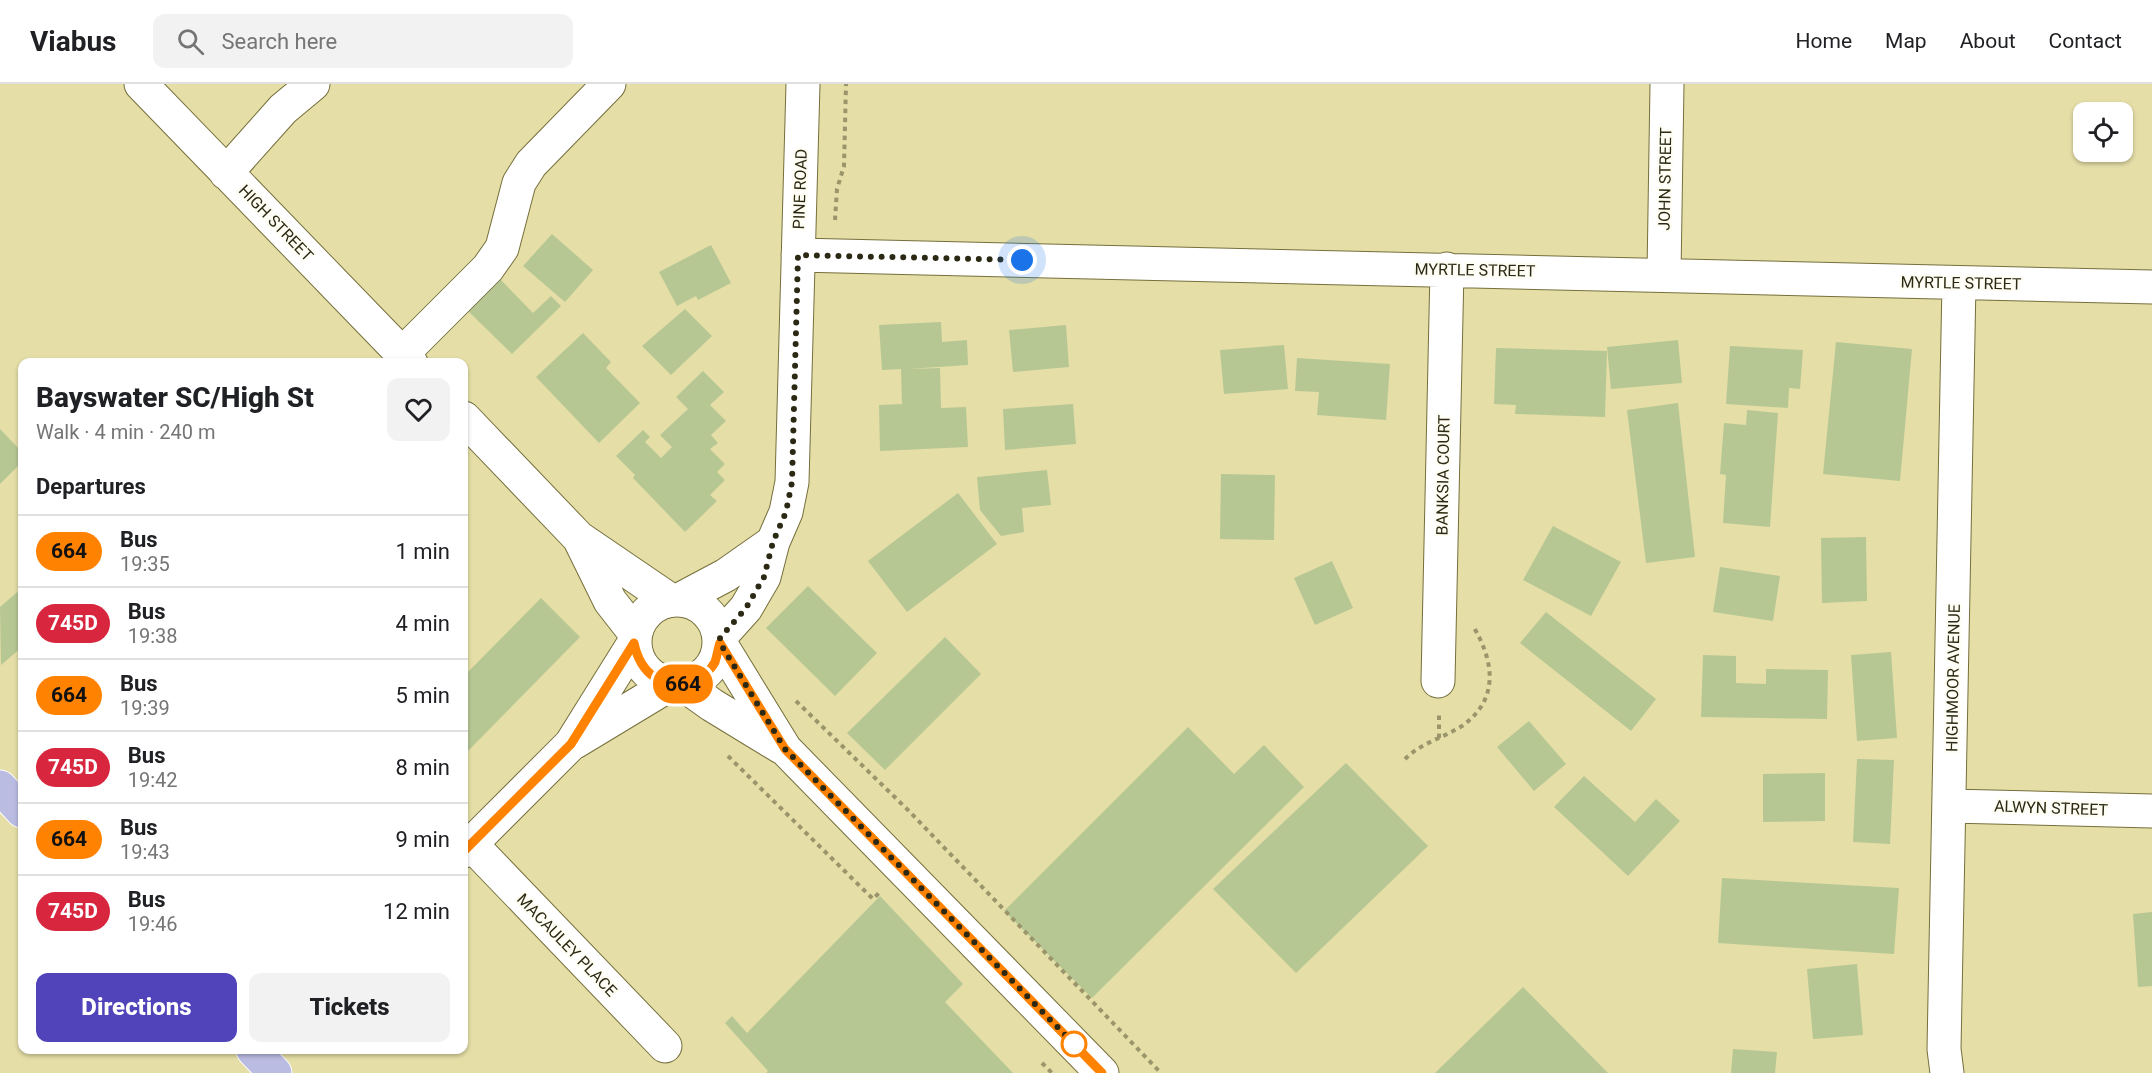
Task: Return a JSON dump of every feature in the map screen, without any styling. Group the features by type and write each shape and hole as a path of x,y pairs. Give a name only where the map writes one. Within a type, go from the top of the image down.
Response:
{"main road":[{"path":"0,787 18,807"}],"street":[{"name":"HIGH STREET","path":"141,84 405,358"},
{"path":"226,173 283,109 313,84"},
{"path":"407,358 488,268 502,248 519,183 531,164 609,84"},
{"name":"PINE ROAD","path":"720,641 746,608 764,577 773,542 786,512 792,482 803,84"},
{"name":"JOHN STREET","path":"1664,274 1667,84"},
{"name":"MYRTLE STREET","path":"798,255 2152,287"},
{"name":"BANKSIA COURT","path":"1438,681 1447,269"},
{"name":"HIGHMOOR AVENUE","path":"1947,1073 1944,1049 1959,283"},
{"path":"468,422 579,538 674,600 694,603 706,611 715,623 720,641 785,749 1102,1073"},
{"path":"579,538 610,601 635,638 637,658 645,671 657,680 677,684 785,749"},
{"path":"468,847 571,744 635,638 642,618 654,606 674,600 726,576 773,542"},
{"path":"571,744 677,684 702,677 715,662 720,641"},
{"name":"ALWYN STREET","path":"1950,806 2152,811"},
{"name":"MACAULEY PLACE","path":"468,849 665,1046"}],"path":[{"path":"835,220 837,189 844,166 846,84"},
{"path":"791,696 909,811 1161,1073"},
{"path":"727,754 873,899 881,891 889,899"},
{"path":"1034,1054 1052,1073"}],"building":[{"path":"552,234 593,270 565,302 523,266"},
{"path":"711,245 731,283 698,300 696,296 677,306 659,272"},
{"path":"498,277 533,313 551,296 561,306 512,354 466,309"},
{"path":"685,309 712,336 671,375 642,346"},
{"path":"941,322 942,342 967,340 968,365 908,369 940,368 941,408 966,407 968,447 880,451 879,405 902,404 901,369 882,370 879,325"},
{"path":"1066,325 1069,367 1013,372 1009,330"},
{"path":"583,333 611,362 606,368 640,403 599,443 536,377"},
{"path":"1678,340 1682,383 1611,389 1607,347"},
{"path":"1836,342 1912,349 1900,481 1823,474"},
{"path":"1284,345 1288,389 1224,394 1220,350"},
{"path":"1730,346 1803,350 1800,389 1789,388 1788,408 1726,404"},
{"path":"1496,348 1607,351 1605,417 1515,414 1516,405 1494,404"},
{"path":"1297,358 1390,364 1386,420 1317,415 1319,392 1295,391"},
{"path":"703,371 724,392 710,405 726,421 711,435 718,443 710,449 725,464 717,472 725,480 710,495 717,501 685,532 633,478 635,475 616,456 643,430 650,437 645,442 661,458 672,447 660,435 688,409 676,397"},
{"path":"1678,403 1695,557 1646,563 1627,410"},
{"path":"1073,404 1076,444 1005,450 1003,409"},
{"path":"1747,410 1778,413 1770,527 1723,523 1726,475 1720,474 1724,423 1746,425"},
{"path":"0,429 18,448 18,466 0,484"},
{"path":"1047,470 1051,505 1022,508 1024,532 1001,536 980,510 977,477"},
{"path":"1221,474 1275,475 1274,540 1220,539"},
{"path":"958,493 997,544 907,612 868,561"},
{"path":"1553,526 1621,562 1591,616 1523,580"},
{"path":"1866,537 1867,601 1822,603 1821,538"},
{"path":"1332,561 1353,608 1315,625 1294,578"},
{"path":"1720,567 1780,576 1773,621 1713,612"},
{"path":"808,586 877,653 835,696 766,628"},
{"path":"18,591 18,650 1,665 0,607"},
{"path":"541,598 580,637 468,751 468,672"},
{"path":"1546,612 1656,699 1631,731 1520,643"},
{"path":"945,637 981,674 885,770 847,733"},
{"path":"1891,652 1897,738 1857,741 1851,655"},
{"path":"1703,655 1736,656 1736,683 1766,684 1766,669 1828,670 1827,719 1701,717"},
{"path":"1529,721 1566,764 1534,791 1497,747"},
{"path":"1188,727 1234,774 1264,745 1304,787 1092,998 1004,911"},
{"path":"1857,759 1894,760 1890,844 1853,842"},
{"path":"1346,763 1428,846 1296,973 1213,889"},
{"path":"1825,773 1825,821 1763,822 1763,774"},
{"path":"1584,776 1635,822 1656,799 1680,821 1628,876 1554,807"},
{"path":"1722,878 1899,888 1894,954 1718,943"},
{"path":"880,896 963,984 945,1002 1013,1073 766,1073 768,1071 725,1023 732,1016 747,1033"},
{"path":"2152,912 2152,986 2138,987 2133,914"},
{"path":"1857,964 1863,1035 1813,1039 1807,969"},
{"path":"1523,987 1608,1073 1435,1073"},
{"path":"1733,1049 1777,1052 1775,1073 1731,1073"}],"bus line":[{"name":"664","path":"468,847 571,744 634,643 637,658 645,671 657,680 671,684 684,684 702,677 715,662 720,643 785,749 1102,1073"}],"route":[{"path":"1022,260 798,255 792,482 786,512 773,542 764,577 746,608 720,638 720,643 785,749 1074,1044"}]}
